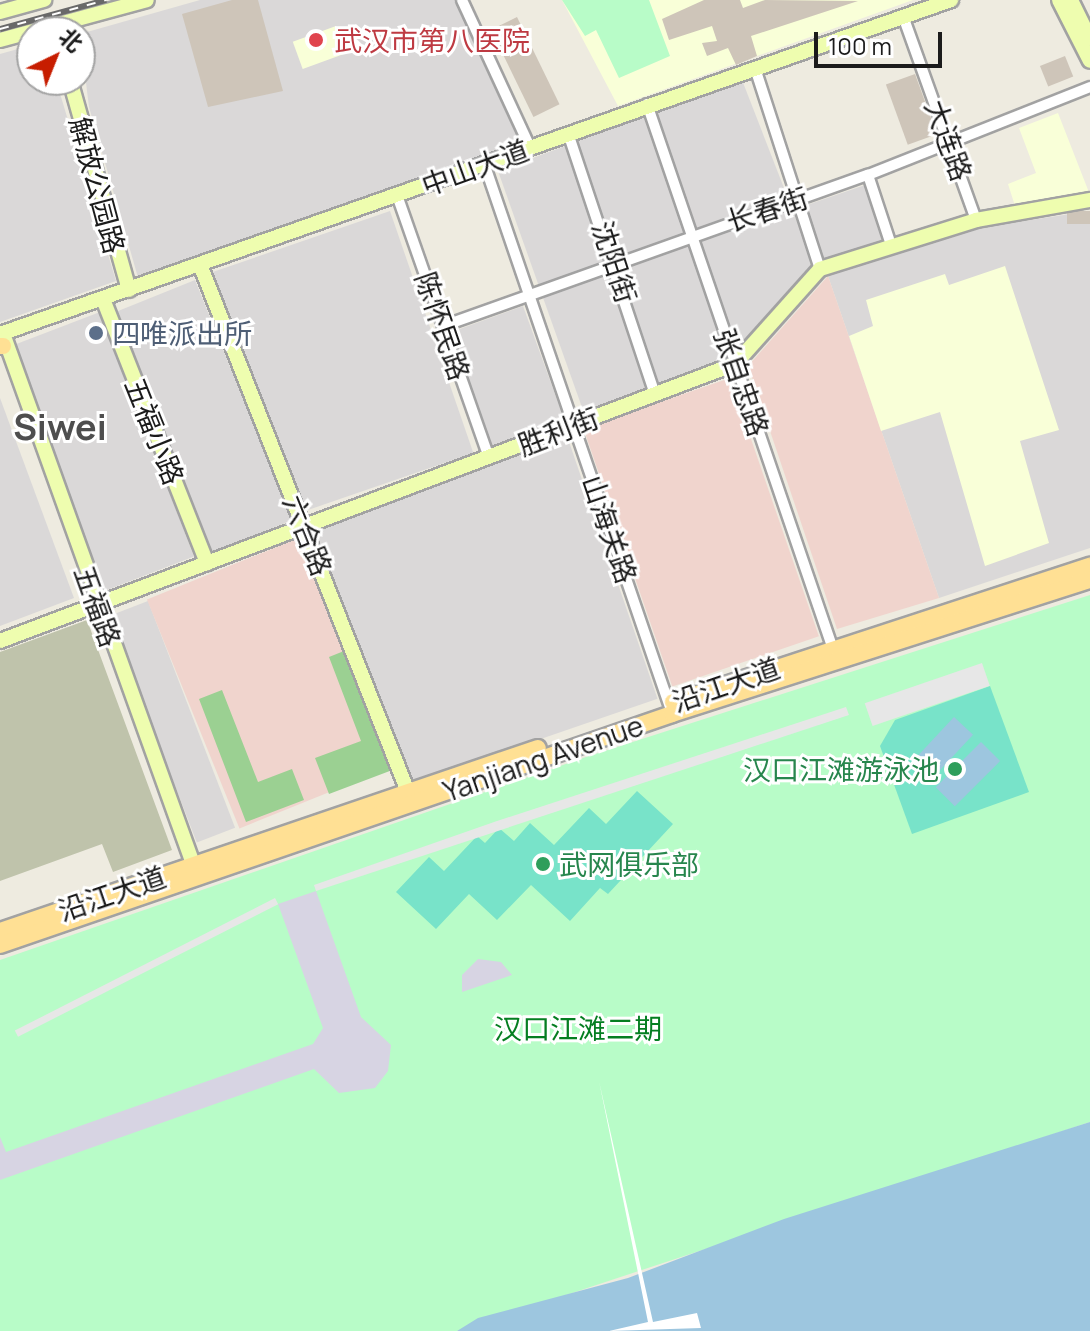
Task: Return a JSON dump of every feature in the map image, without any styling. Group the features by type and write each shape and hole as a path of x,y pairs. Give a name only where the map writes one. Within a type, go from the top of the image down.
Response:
{"main road":[{"name":"沿江大道","path":"0,931 195,871 1090,566"},
{"path":"835,655 1090,580"},
{"path":"0,945 195,871"}],"street":[{"path":"0,12 46,0"},
{"path":"96,16 147,0"},
{"path":"462,0 530,147"},
{"name":"中山大道","path":"2,344 103,299 201,267 647,104 951,0"},
{"path":"1059,0 1090,61"},
{"path":"1071,0 1090,39"},
{"name":"大连路","path":"903,16 976,220"},
{"path":"755,68 820,269"},
{"name":"长春街","path":"443,326 691,234 868,175 1090,87"},
{"name":"解放公园路","path":"74,96 129,290"},
{"name":"张自忠路","path":"647,104 835,655"},
{"name":"沈阳街","path":"568,133 617,263 655,394"},
{"name":"山海关路","path":"484,163 671,709"},
{"path":"868,175 891,245"},
{"name":"陈怀民路","path":"397,195 489,457"},
{"name":"胜利街","path":"0,641 735,364 820,269 976,220 1090,200"},
{"name":"六合路","path":"201,267 411,798"},
{"name":"五福小路","path":"103,299 207,563"},
{"name":"五福路","path":"2,344 195,871"}],"shaded area":[{"path":"200,0 455,0 520,142 139,281 89,107 88,96 96,96 96,29"},
{"path":"562,0 913,0 618,106"},
{"path":"336,26 346,53 303,69 293,42"},
{"path":"16,50 16,96 61,96 116,281 0,322 0,54"},
{"path":"742,80 814,265 727,361 584,413 498,171"},
{"path":"1058,113 1090,195 1015,206 1008,184 1036,173 1019,128"},
{"path":"865,185 884,239 824,259 805,206"},
{"path":"390,211 473,453 295,515 211,273"},
{"path":"1090,211 1090,548 939,598 828,276 985,227"},
{"path":"1005,266 1059,430 1020,441 1049,543 985,566 940,412 881,431 849,336 873,326 866,300 945,274 949,285"},
{"path":"828,276 939,598 837,629 748,366"},
{"path":"195,280 292,520 211,553 114,313"},
{"path":"523,306 565,421 492,447 451,332"},
{"path":"100,312 194,557 101,592 7,348"},
{"path":"730,378 819,636 672,687 583,428"},
{"path":"0,398 74,598 0,626"},
{"path":"567,436 658,699 401,787 311,524"},
{"path":"299,538 392,767 239,828 147,599"},
{"path":"148,601 235,828 197,843 110,616"},
{"path":"87,620 172,850 113,872 102,844 0,881 0,652"},
{"path":"982,663 990,686 873,726 865,703"},
{"path":"846,707 849,715 316,891 314,885 497,821"},
{"path":"316,891 361,1017 391,1045 388,1071 375,1088 339,1093 314,1069 0,1180 0,1137 6,1152 313,1044 323,1028 278,904"},
{"path":"275,898 278,904 18,1037 15,1031"},
{"path":"478,959 501,962 512,975 462,992 462,975"}],"green space":[{"path":"562,0 649,0 670,56 619,78 596,30 585,36"},
{"name":"汉口江滩二期","path":"1090,595 1090,1122 457,1331 0,1331 0,960 586,757"},
{"path":"349,649 395,769 329,794 315,758 361,741 329,657"},
{"name":"汉口江滩游泳池","path":"990,686 1029,792 912,834 880,746 895,720"},
{"path":"222,690 258,782 292,769 304,800 246,822 199,699"},
{"name":"武网俱乐部","path":"637,791 673,824 608,894 600,888 570,921 531,885 497,920 469,894 436,929 396,892 429,857 444,871 477,836 485,843 499,828 514,841 530,823 554,845 589,808 606,824"}],"water":[{"path":"954,717 973,735 929,782 910,764"},
{"path":"981,742 1000,761 955,806 936,787"},
{"path":"1090,1122 1090,1331 457,1331 478,1318 628,1278 784,1219"}],"pier":[{"path":"599,1081 653,1322 697,1313 701,1328 609,1331 648,1322"}],"building":[{"path":"232,0 258,0 283,91 208,107 182,14"},
{"path":"704,0 740,0 743,8 765,0 858,1 751,36 757,56 736,65 728,48 707,56 702,43 717,41 712,26 669,40 662,19"},
{"path":"517,17 560,104 533,117 491,30"},
{"path":"1065,56 1073,76 1048,87 1040,66"},
{"path":"915,74 937,134 908,145 886,85"},
{"path":"1067,211 1090,211 1090,224 1067,224"}],"railway":[{"path":"0,29 106,0"}],"place":[{"name":"武汉市第八医院","path":"316,40"},
{"name":"四唯派出所","path":"96,333"},
{"name":"汉口江滩游泳池","path":"955,769"},
{"name":"武网俱乐部","path":"543,864"}],"district":[{"name":"Siwei","path":"60,427"}]}
